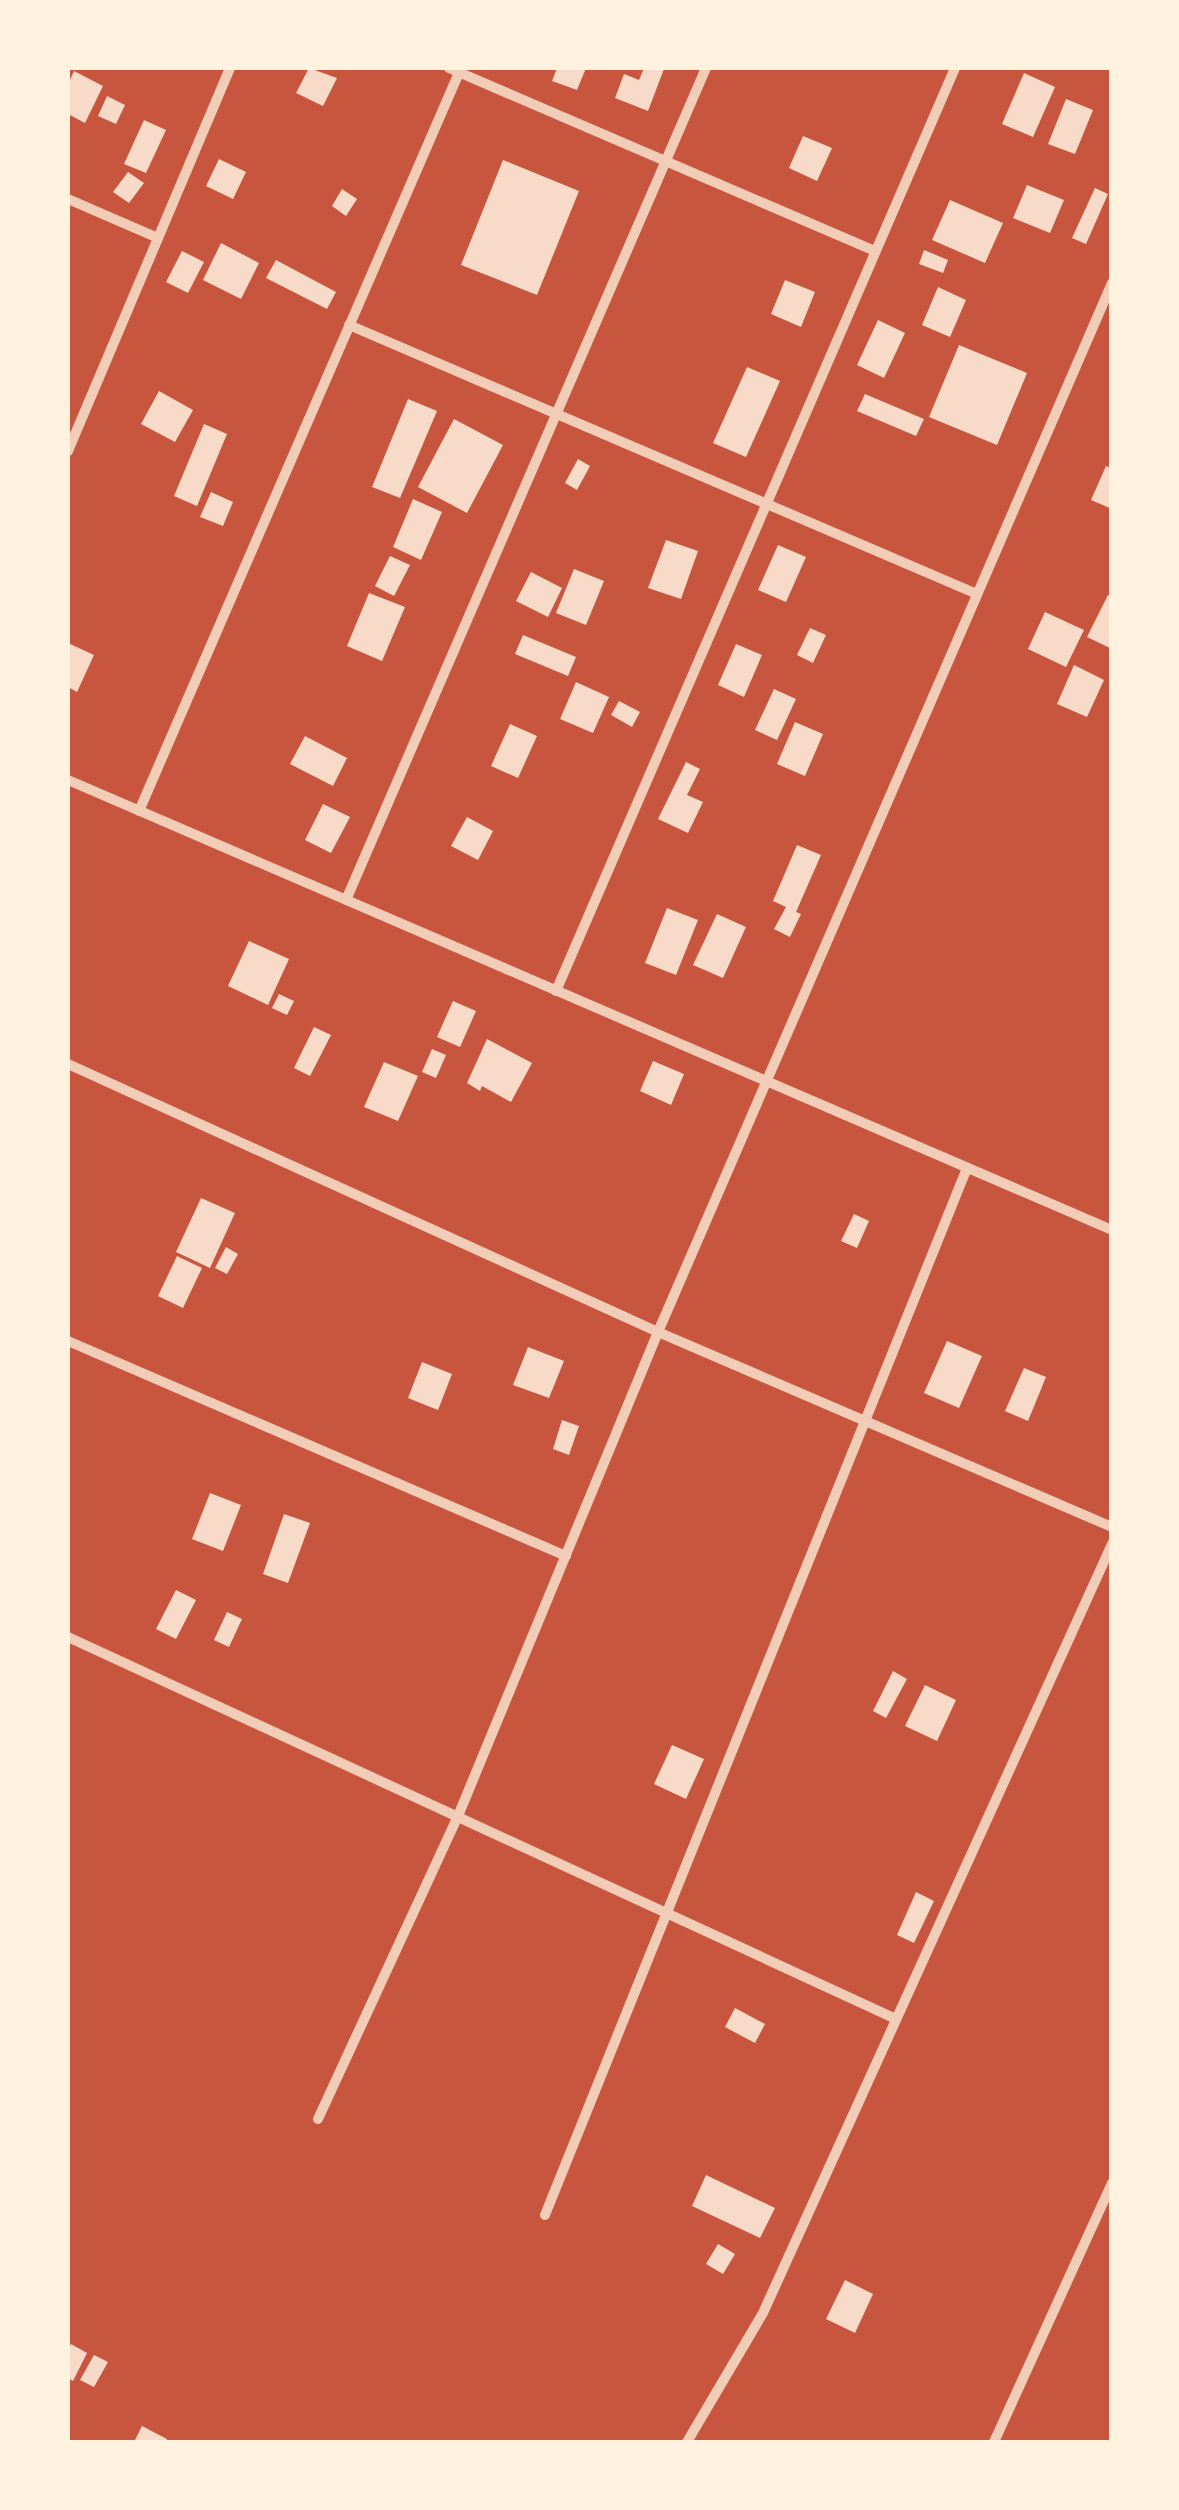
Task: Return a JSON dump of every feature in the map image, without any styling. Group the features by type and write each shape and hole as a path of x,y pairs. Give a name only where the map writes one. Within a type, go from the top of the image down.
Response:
{"street":[{"path":"68,450 230,68"},
{"path":"346,900 706,68"},
{"path":"556,990 954,68"},
{"path":"139,811 456,69 875,251"},
{"path":"68,199 158,238"},
{"path":"318,2119 458,1816 658,1332 1112,284"},
{"path":"349,324 978,594"},
{"path":"68,780 1112,1230"},
{"path":"68,1064 658,1332 1112,1528"},
{"path":"545,2216 968,1168"},
{"path":"68,1342 566,1556"},
{"path":"687,2442 763,2312 1112,1544"},
{"path":"68,1637 896,2019"},
{"path":"994,2442 1112,2182"}],"building":[{"path":"309,68 337,78 323,106 296,93"},
{"path":"557,68 586,68 577,90 552,81"},
{"path":"644,68 664,69 648,111 615,98 624,74 639,80"},
{"path":"74,71 103,86 85,123 68,114 68,84"},
{"path":"1024,73 1055,87 1033,137 1002,124"},
{"path":"107,96 125,105 116,124 98,116"},
{"path":"1066,99 1093,110 1075,154 1048,144"},
{"path":"144,120 166,130 146,173 124,164"},
{"path":"803,136 832,148 817,181 789,168"},
{"path":"219,159 246,172 233,199 206,186"},
{"path":"503,160 579,191 537,295 461,265"},
{"path":"128,172 144,183 129,203 113,192"},
{"path":"1027,185 1064,200 1050,233 1013,218"},
{"path":"1095,188 1108,194 1086,244 1072,238"},
{"path":"342,189 357,199 346,216 332,206"},
{"path":"950,200 1003,223 985,263 932,240"},
{"path":"221,243 259,263 241,299 203,280"},
{"path":"924,250 948,260 943,273 919,264"},
{"path":"182,251 204,262 188,293 166,282"},
{"path":"276,260 336,292 327,309 266,278"},
{"path":"785,280 815,292 801,327 771,314"},
{"path":"938,287 966,300 950,337 922,325"},
{"path":"878,320 905,333 884,378 857,365"},
{"path":"959,345 1027,373 997,445 929,417"},
{"path":"747,367 780,381 746,457 713,443"},
{"path":"159,391 193,410 175,442 141,424"},
{"path":"865,394 924,419 916,436 857,411"},
{"path":"408,399 437,411 400,498 372,487"},
{"path":"454,419 503,445 467,513 418,487"},
{"path":"204,424 227,434 197,506 174,496"},
{"path":"578,459 590,466 577,490 565,483"},
{"path":"1106,466 1112,469 1112,509 1091,500"},
{"path":"211,492 233,502 223,526 200,517"},
{"path":"413,499 442,512 421,560 393,547"},
{"path":"666,540 698,551 681,599 648,588"},
{"path":"778,545 806,557 786,602 758,590"},
{"path":"390,556 410,565 394,596 375,586"},
{"path":"574,569 604,581 586,625 556,613"},
{"path":"531,572 562,588 548,617 516,601"},
{"path":"369,593 405,607 382,661 347,646"},
{"path":"1108,595 1112,597 1112,649 1087,637"},
{"path":"1045,612 1084,630 1066,667 1028,649"},
{"path":"810,628 826,635 813,663 797,655"},
{"path":"523,635 576,657 568,676 515,654"},
{"path":"68,643 94,655 77,692 68,687"},
{"path":"736,644 762,655 744,697 718,685"},
{"path":"1074,665 1104,680 1087,717 1057,704"},
{"path":"576,682 609,697 593,733 560,719"},
{"path":"774,689 796,699 777,740 755,730"},
{"path":"619,701 640,712 632,727 611,715"},
{"path":"795,722 823,734 805,776 777,764"},
{"path":"510,724 537,736 518,778 491,766"},
{"path":"305,736 347,758 333,786 290,764"},
{"path":"686,762 700,769 687,795 703,802 688,833 658,819"},
{"path":"323,804 350,817 331,853 305,840"},
{"path":"467,817 493,831 478,860 451,846"},
{"path":"797,845 821,855 796,912 801,914 790,937 774,929 786,907 773,901"},
{"path":"667,908 698,920 676,975 645,963"},
{"path":"717,914 746,927 723,978 693,965"},
{"path":"249,941 289,959 268,1005 228,986"},
{"path":"279,994 294,1001 287,1015 272,1008"},
{"path":"453,1001 476,1011 460,1047 437,1037"},
{"path":"314,1027 331,1035 310,1076 294,1068"},
{"path":"487,1039 532,1063 511,1102 482,1086 480,1091 467,1083"},
{"path":"432,1049 446,1055 436,1078 422,1072"},
{"path":"653,1061 684,1074 671,1105 640,1091"},
{"path":"384,1062 418,1076 398,1121 364,1107"},
{"path":"201,1198 235,1213 210,1268 176,1252"},
{"path":"854,1214 869,1221 857,1248 841,1241"},
{"path":"226,1247 238,1254 227,1274 215,1268"},
{"path":"177,1256 202,1268 183,1308 158,1296"},
{"path":"947,1341 982,1356 959,1408 924,1393"},
{"path":"528,1347 564,1361 549,1398 513,1385"},
{"path":"422,1362 452,1374 438,1410 408,1398"},
{"path":"1024,1368 1046,1377 1028,1421 1005,1411"},
{"path":"562,1420 579,1426 569,1455 553,1449"},
{"path":"210,1493 241,1505 223,1551 192,1539"},
{"path":"284,1514 310,1523 288,1583 263,1574"},
{"path":"176,1590 196,1600 176,1639 156,1629"},
{"path":"227,1612 242,1619 229,1647 214,1640"},
{"path":"893,1671 907,1679 886,1718 873,1711"},
{"path":"925,1685 956,1700 937,1741 905,1726"},
{"path":"672,1745 704,1759 686,1799 654,1784"},
{"path":"916,1892 934,1901 914,1943 897,1935"},
{"path":"735,2008 765,2024 755,2043 725,2027"},
{"path":"706,2175 775,2208 760,2238 692,2206"},
{"path":"718,2244 735,2254 723,2274 706,2264"},
{"path":"845,2280 873,2294 855,2333 826,2319"},
{"path":"71,2344 87,2353 73,2381 68,2378"},
{"path":"94,2355 108,2362 94,2387 80,2380"},
{"path":"142,2426 167,2439 166,2442 134,2442"}]}
